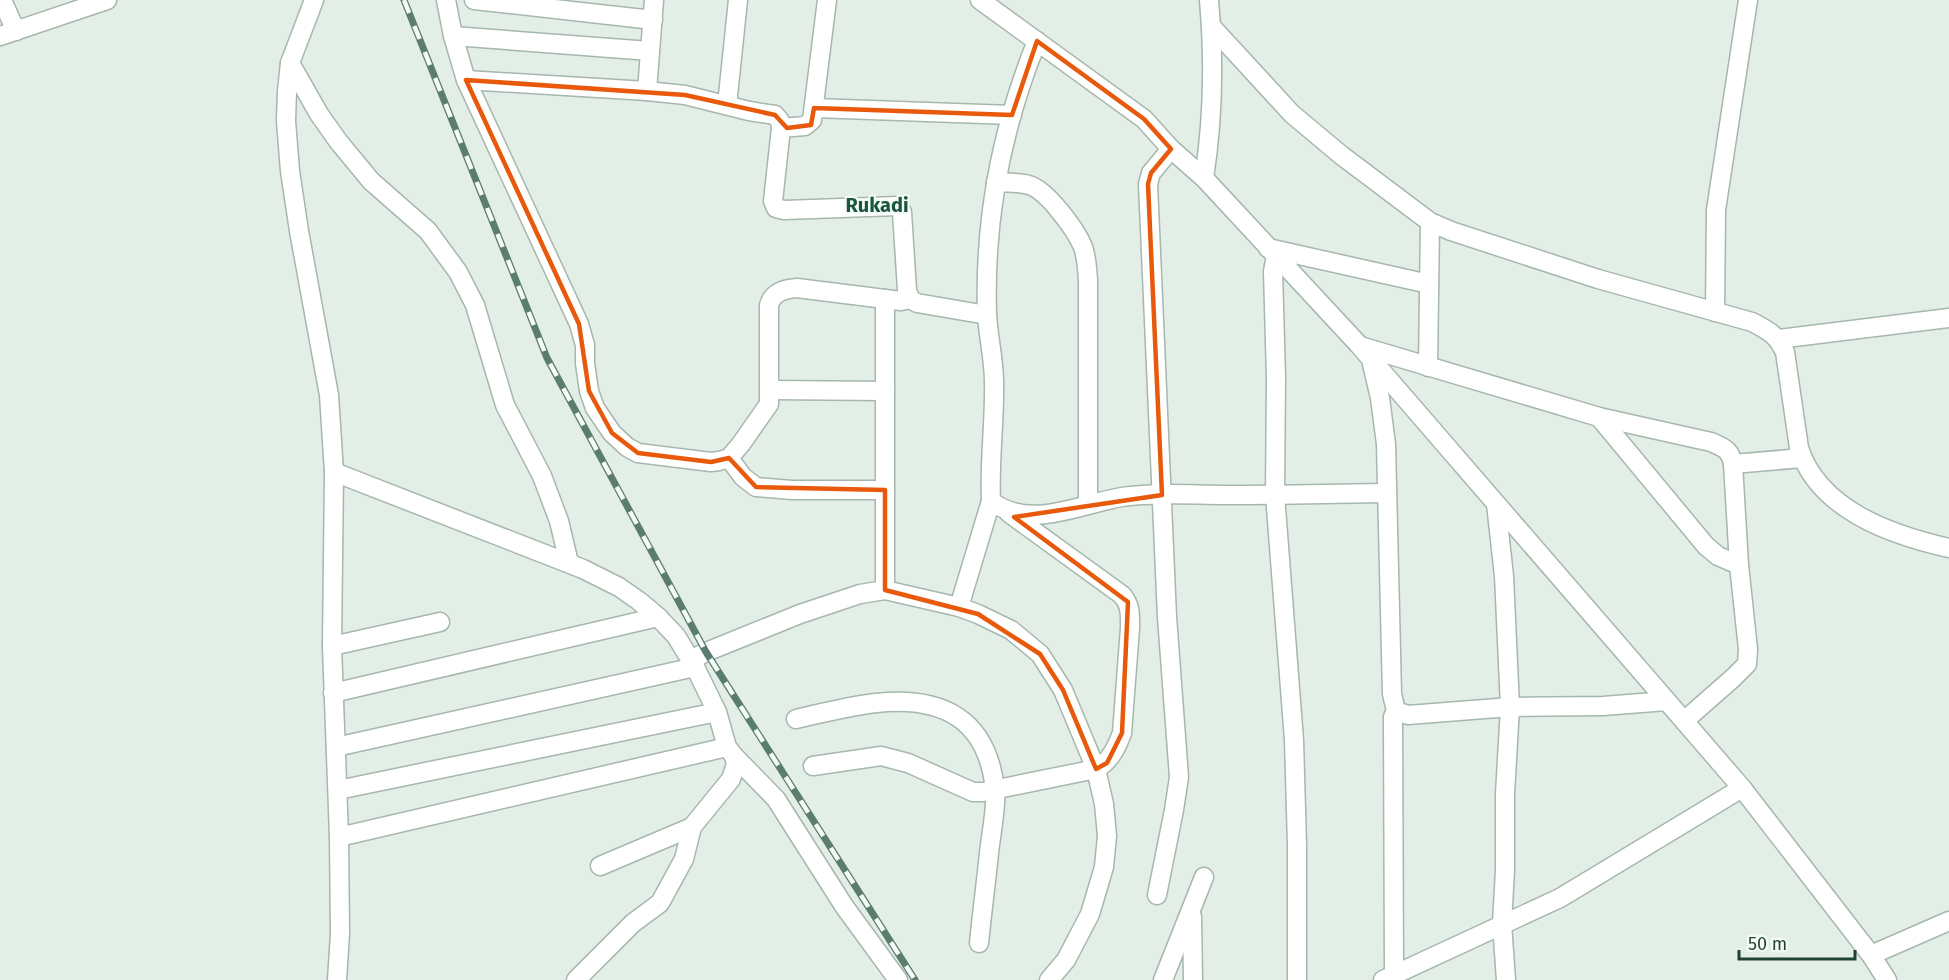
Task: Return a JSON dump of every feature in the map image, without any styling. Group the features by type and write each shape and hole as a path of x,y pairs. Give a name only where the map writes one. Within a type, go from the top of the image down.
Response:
{"street":[{"path":"2,0 8,34 107,0"},
{"path":"314,0 290,63 286,121 290,171 329,395 334,472 332,646 338,790 340,934 337,980"},
{"path":"446,0 453,36 466,80 579,324 585,345 589,391 595,408 612,433 627,447 638,453 711,462 729,458 769,404 769,305 776,294 786,289 797,288 901,301 910,299"},
{"path":"474,0 653,20"},
{"path":"647,91 654,0"},
{"path":"727,105 738,0"},
{"path":"781,128 809,124 814,108 827,0"},
{"path":"980,0 1144,119 1171,149 1204,178 1365,352 1742,788 1871,955 1887,980"},
{"path":"1204,178 1210,140 1212,27 1209,0"},
{"path":"1715,312 1716,210 1748,0"},
{"path":"1212,27 1292,114 1341,155 1430,222 1586,276 1752,322 1769,330 1778,339 1785,352 1802,458 1820,486 1847,510 1876,524 1922,542 1949,548"},
{"path":"453,36 650,51"},
{"path":"959,607 998,506 994,381 987,315 988,238 1006,135 1037,41"},
{"path":"290,63 319,114 338,141 371,181 428,231 458,272 475,305 505,405 542,476 559,521 569,563"},
{"path":"466,80 685,95 775,115 780,121 781,128 773,201 776,208 784,210 898,206 902,212 907,290 910,299 917,303 987,315"},
{"path":"814,108 1012,115"},
{"path":"1157,895 1179,777 1167,617 1148,184 1151,173 1171,149"},
{"path":"996,182 1028,185 1038,189 1075,232 1083,247 1088,280 1088,506"},
{"path":"1428,367 1430,222"},
{"path":"1272,252 1429,284"},
{"path":"1272,252 1276,378 1275,495 1294,740 1297,980"},
{"path":"885,299 885,590"},
{"path":"1778,339 1949,318"},
{"path":"1365,352 1428,367 1599,417 1711,442 1731,454 1748,649 1747,664 1684,721"},
{"path":"1365,352 1380,398 1386,444 1392,694 1396,711 1393,717 1389,977 1560,898 1742,788"},
{"path":"770,390 885,391"},
{"path":"1599,417 1706,546 1718,556 1739,565"},
{"path":"729,458 742,477 756,487 792,490 885,490"},
{"path":"1733,464 1802,458"},
{"path":"334,472 569,563 619,587 658,617 676,636 693,663 717,712 736,764 731,779 692,827 684,859 660,903 633,923 576,980"},
{"path":"998,506 1033,515 1065,512 1123,497 1387,494"},
{"path":"1496,504 1504,576 1510,707 1505,795 1503,924 1506,980"},
{"path":"813,766 881,756 908,763 973,792 995,791 1096,769 1107,763 1122,733 1130,628 1128,602 1122,595 998,506"},
{"path":"336,747 693,663 706,652 800,614 860,594 885,590 959,607 1011,630 1040,654 1063,690 1096,769 1104,804 1107,836 1104,867 1090,914 1066,960 1049,980"},
{"path":"333,693 658,617"},
{"path":"332,646 440,622"},
{"path":"1396,711 1408,716 1510,707 1603,706 1667,701"},
{"path":"796,719 877,703 906,702 933,705 956,715 973,728 985,747 995,791 979,943"},
{"path":"338,790 717,712"},
{"path":"339,837 731,752"},
{"path":"731,752 776,799 844,906 898,980"},
{"path":"600,866 692,827"},
{"path":"1163,980 1204,877"},
{"path":"1192,909 1193,980"},
{"path":"1871,955 1949,921"}],"highlighted area":[{"path":"1037,41 1144,119 1171,149 1151,173 1148,184 1162,495 1014,517 1128,602 1122,733 1107,763 1096,769 1063,690 1040,654 978,614 885,590 885,490 756,487 729,458 711,462 638,453 612,433 589,391 579,324 466,80 685,95 775,115 787,128 811,125 814,108 1012,115"}],"railway":[{"path":"404,0 547,358 706,652 915,980"}],"district":[{"name":"Rukadi","path":"877,205"}]}
